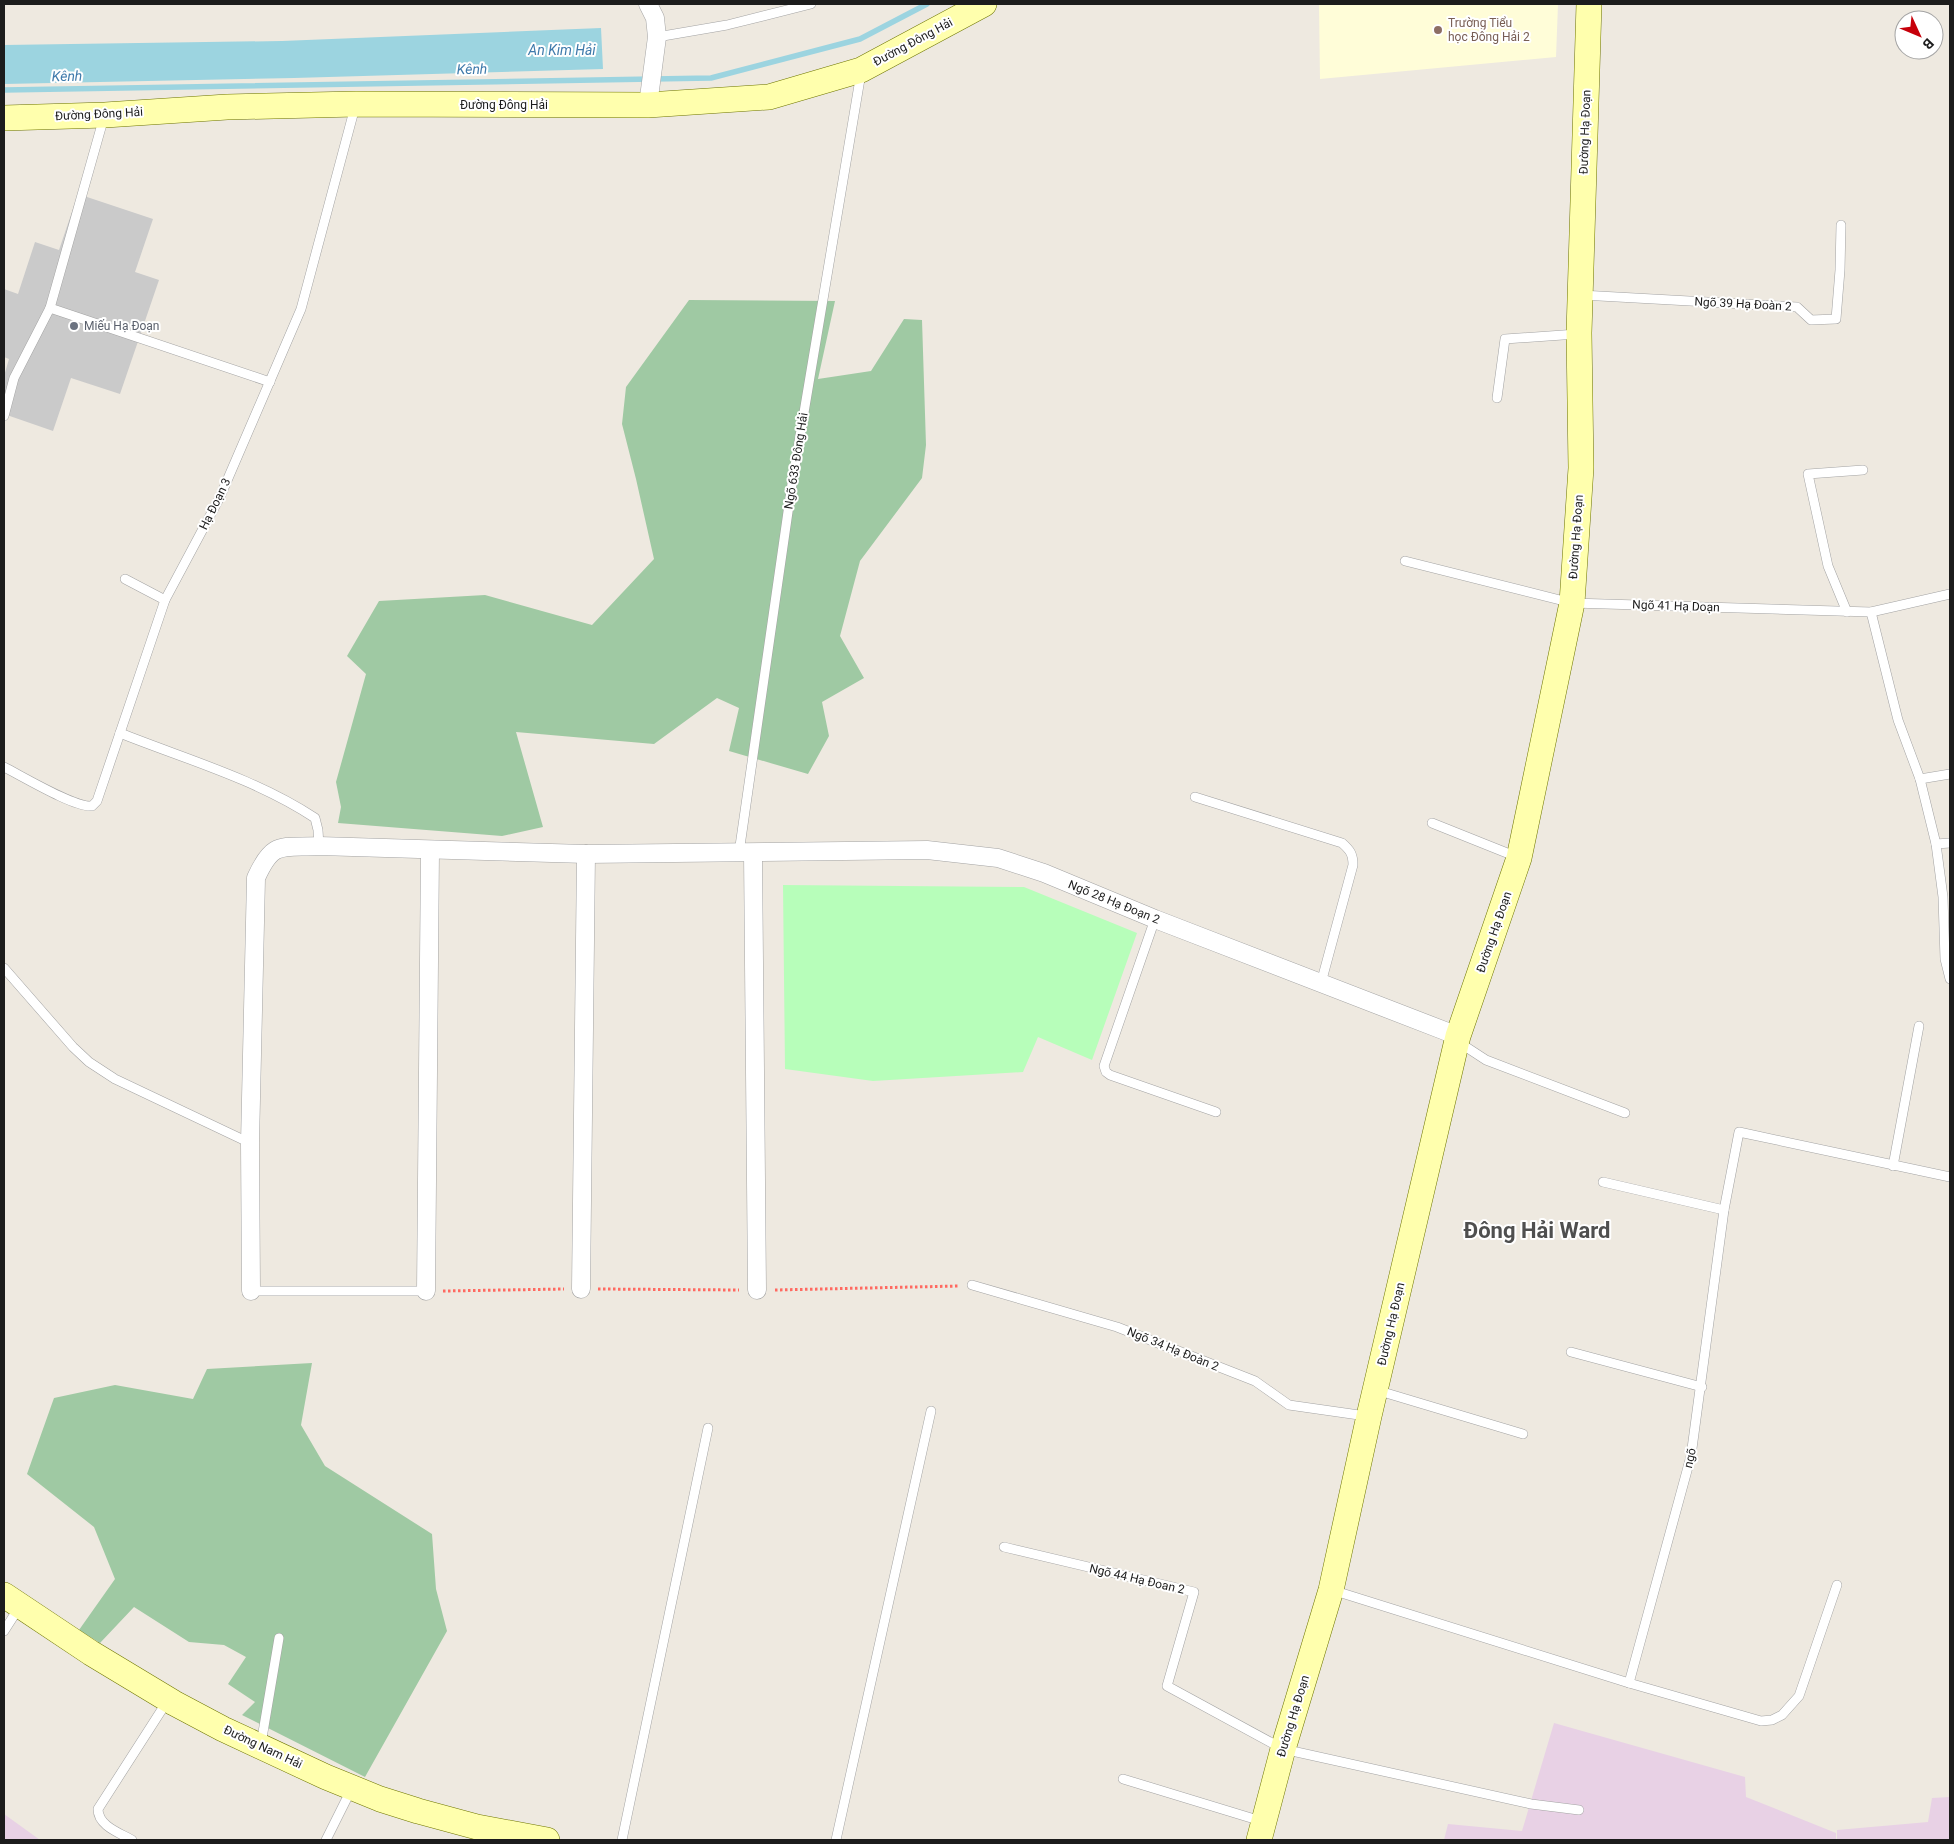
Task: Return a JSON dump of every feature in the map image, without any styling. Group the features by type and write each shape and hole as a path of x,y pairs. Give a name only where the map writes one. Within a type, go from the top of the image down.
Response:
{"street":[{"path":"648,4 655,18 657,37 649,99"},
{"name":"Đường Đông Hải","path":"4,118 227,107 769,97 861,70 984,4"},
{"name":"Đường Hạ Đoạn","path":"1262,1831 1283,1749 1331,1590 1369,1416 1458,1036 1519,858 1572,603 1581,468 1580,295 1589,4"},
{"name":"Ngõ 28 Hạ Đoạn 2","path":"252,1291 250,1143 256,878 265,858 277,848 319,846 586,854 927,850 998,858 1044,873 1155,919 1458,1036"},
{"path":"426,1291 430,850"},
{"path":"746,853 757,1290"},
{"path":"581,1288 586,854"},
{"name":"Đường Nam Hải","path":"12,1600 91,1654 168,1700 223,1730 352,1788 418,1811 469,1825 547,1840"}],"lane":[{"path":"657,37 727,26 811,4"},
{"name":"Ngõ 633 Đông Hải","path":"746,853 792,484 861,70"},
{"name":"Hạ Đoạn 3","path":"4,767 58,795 87,807 92,806 97,801 166,600 220,497 301,309 356,104"},
{"path":"4,416 14,378 50,308 105,114"},
{"name":"Ngõ 39 Hạ Đoàn 2","path":"1580,295 1798,308 1811,320 1836,319 1841,225"},
{"path":"50,308 270,382"},
{"path":"1497,398 1505,339 1580,333"},
{"path":"1847,612 1828,566 1808,474 1863,470"},
{"name":"Ngõ 41 Hạ Doạn","path":"1405,561 1572,603 1871,612 1950,594"},
{"path":"125,579 166,600"},
{"path":"1871,612 1898,720 1920,778 1936,844 1943,897 1945,959 1950,979"},
{"path":"120,734 239,779 304,811 315,818 319,846"},
{"path":"1920,778 1950,774"},
{"path":"1194,797 1342,844 1350,849 1353,856 1353,865 1321,983"},
{"path":"1432,823 1519,858"},
{"path":"1936,844 1950,843"},
{"path":"1155,919 1104,1066 1106,1072 1110,1075 1216,1112"},
{"path":"4,968 88,1062 115,1079 250,1143"},
{"path":"1893,1166 1919,1026"},
{"path":"1458,1036 1463,1045 1486,1060 1625,1113"},
{"name":"ngõ","path":"1629,1683 1691,1456 1702,1387 1724,1210 1739,1132 1950,1177"},
{"path":"1603,1182 1724,1210"},
{"name":"Ngõ 34 Hạ Đoàn 2","path":"972,1285 1118,1327 1254,1381 1288,1405 1369,1416"},
{"path":"252,1291 426,1291"},
{"path":"1571,1352 1702,1387"},
{"path":"1376,1390 1523,1434"},
{"path":"836,1840 931,1411"},
{"path":"622,1840 708,1428"},
{"name":"Ngõ 44 Hạ Đoan 2","path":"1004,1548 1194,1592 1167,1686 1283,1749"},
{"path":"1331,1590 1629,1683 1761,1721 1777,1718 1792,1706 1799,1696 1837,1584"},
{"path":"4,1631 12,1600"},
{"path":"260,1746 279,1638"},
{"path":"132,1840 104,1824 98,1815 98,1809 168,1700"},
{"path":"1283,1749 1531,1804 1579,1810"},
{"path":"1123,1779 1262,1831"},
{"path":"326,1840 352,1788"}],"path":[{"path":"426,1291 581,1288 757,1290 972,1285"}],"shaded area":[{"name":"Trường Tiểu học Đông Hải 2","path":"1319,4 1558,4 1556,57 1320,79"},
{"name":"Miếu Hạ Đoạn","path":"78,194 153,219 135,272 159,280 120,394 71,378 53,431 4,414 4,376 9,359 4,357 4,289 18,294 35,242 59,250"},
{"path":"1554,1723 1745,1777 1746,1797 1836,1833 1836,1840 1444,1840 1448,1824 1522,1831"},
{"path":"1950,1797 1950,1840 1837,1840 1837,1830 1928,1822 1932,1798"},
{"path":"4,1814 40,1840 4,1840"}],"green space":[{"path":"689,300 835,301 818,379 871,371 904,319 922,320 926,445 922,478 860,561 840,636 864,678 822,702 829,736 808,774 729,751 739,708 717,698 654,744 516,732 543,827 502,836 338,823 341,807 336,782 366,674 347,656 379,601 485,595 592,625 654,559 622,424 626,387"},
{"path":"783,885 1024,887 1137,933 1092,1060 1038,1037 1023,1072 873,1081 785,1069"},
{"path":"312,1363 301,1425 325,1466 432,1534 436,1589 447,1631 365,1777 242,1715 255,1702 228,1684 246,1657 224,1645 189,1642 134,1607 100,1643 79,1630 115,1579 94,1527 27,1474 54,1398 115,1385 193,1399 207,1369"}],"water":[{"name":"An Kim Hải","path":"601,28 603,69 4,84 4,45 282,41"}],"waterway":[{"name":"Kênh","path":"4,90 711,78 860,39 927,4"}],"place":[{"name":"Trường Tiểu học Đông Hải 2","path":"1438,30"},
{"name":"Miếu Hạ Đoạn","path":"74,326"}],"district":[{"name":"Đông Hải Ward","path":"1537,1230"}]}
